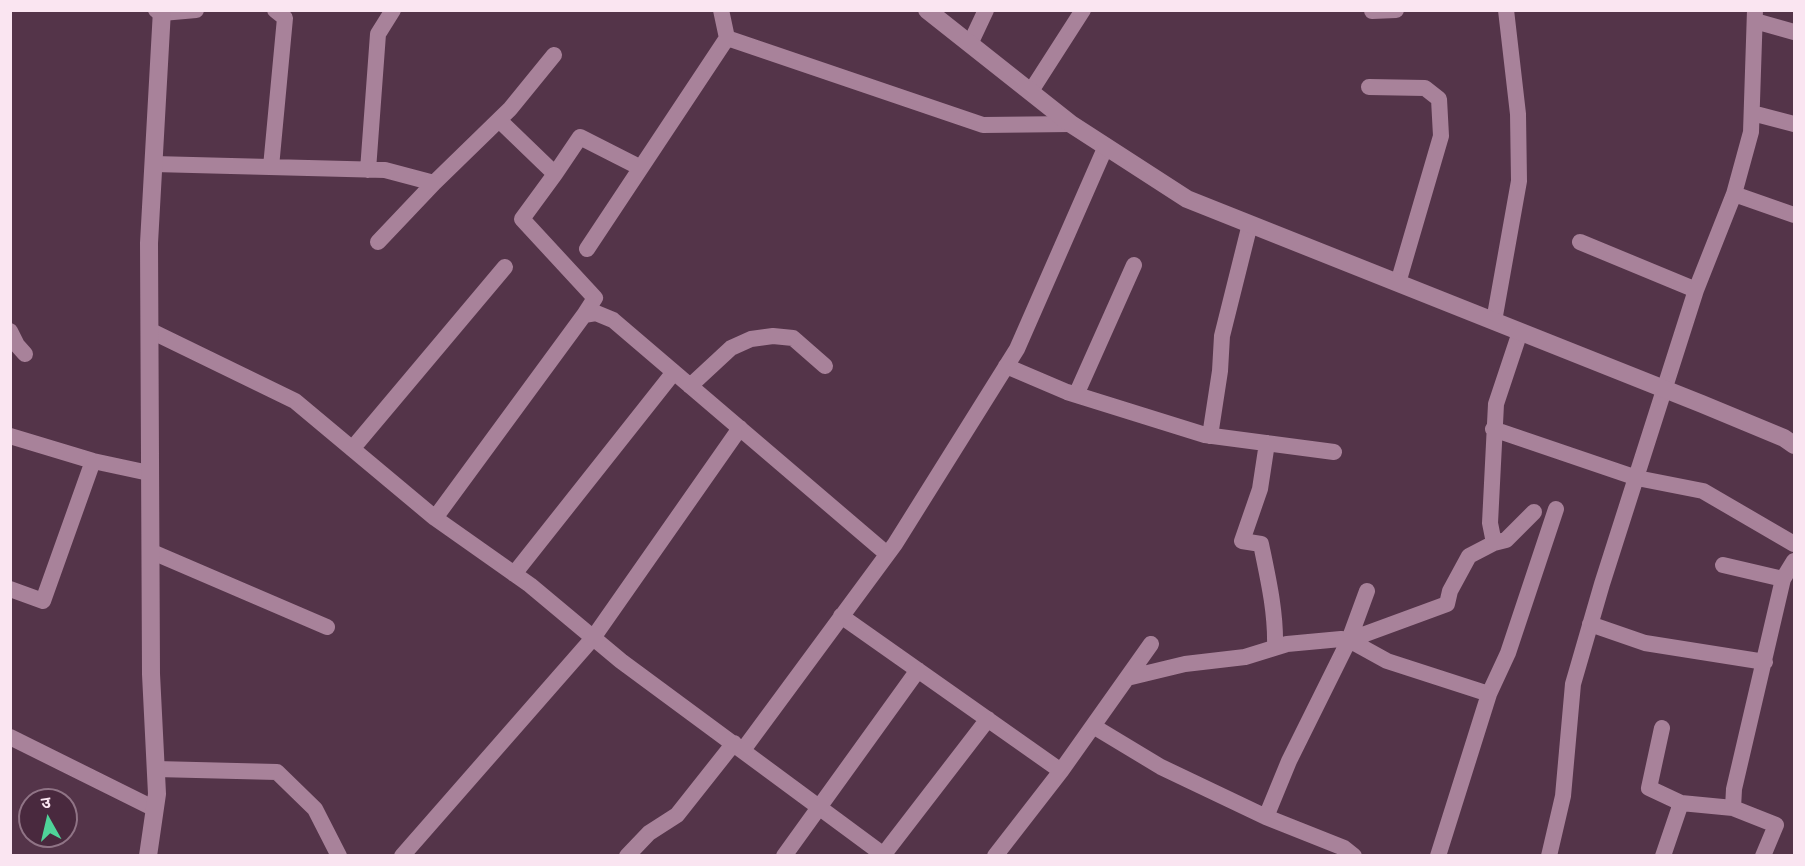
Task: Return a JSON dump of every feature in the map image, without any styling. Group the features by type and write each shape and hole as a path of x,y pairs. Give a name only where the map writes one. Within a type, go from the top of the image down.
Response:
{"street":[{"path":"147,855 157,794 151,674 148,243 154,164 160,11 196,10"},
{"path":"271,167 285,18 275,10"},
{"path":"368,170 378,34 393,10"},
{"path":"587,249 727,39 721,10"},
{"path":"927,10 1071,124 1187,199 1664,389 1784,438 1794,445"},
{"path":"970,44 986,10"},
{"path":"1031,91 1083,10"},
{"path":"1372,11 1396,10"},
{"path":"1494,321 1518,181 1518,114 1506,10"},
{"path":"1549,855 1563,796 1573,684 1664,389 1696,290 1734,194 1751,132 1755,16 1794,32"},
{"path":"727,39 983,125 1071,124"},
{"path":"378,242 434,183 510,109 554,55"},
{"path":"1369,87 1425,88 1439,99 1441,136 1398,283"},
{"path":"1752,113 1794,124"},
{"path":"499,120 555,174"},
{"path":"435,518 595,298 522,219 580,137 641,168"},
{"path":"627,855 649,833 677,815 739,747 888,554 1017,349 1106,146"},
{"path":"154,164 385,170 434,183"},
{"path":"1734,194 1794,215"},
{"path":"1210,436 1220,371 1222,336 1250,224"},
{"path":"1580,242 1696,290"},
{"path":"1076,395 1134,265"},
{"path":"352,448 505,267"},
{"path":"584,315 597,313 613,320 888,554"},
{"path":"149,330 295,401 435,518 514,574 621,661 884,855 988,719"},
{"path":"10,331 25,354"},
{"path":"1494,543 1490,523 1496,404 1520,332"},
{"path":"690,386 731,348 751,339 773,336 793,338 825,366"},
{"path":"1006,366 1076,395 1210,436 1334,452"},
{"path":"514,574 674,372"},
{"path":"402,855 593,638 740,428"},
{"path":"1493,429 1637,478 1704,490 1794,544"},
{"path":"10,436 93,461 149,473"},
{"path":"1267,443 1260,489 1242,541 1261,544 1272,600 1275,647"},
{"path":"10,589 44,602 93,461"},
{"path":"1438,855 1489,694 1508,653 1556,509"},
{"path":"1127,678 1185,664 1245,657 1275,647 1312,640 1349,640 1447,604 1450,591 1469,556 1494,543 1506,540 1534,512"},
{"path":"150,551 327,627"},
{"path":"1733,808 1734,789 1783,579 1794,561"},
{"path":"1723,565 1783,579"},
{"path":"1266,817 1289,761 1349,640 1367,591"},
{"path":"841,616 1061,771"},
{"path":"1590,624 1645,643 1764,662"},
{"path":"1349,640 1387,661 1489,694"},
{"path":"995,855 1061,771 1151,644"},
{"path":"784,855 918,670"},
{"path":"1093,726 1161,768 1266,817 1344,848 1354,855"},
{"path":"1662,729 1649,788 1681,803 1733,808 1776,825 1763,855"},
{"path":"10,737 155,809"},
{"path":"156,769 277,772 315,809 339,855"},
{"path":"1663,855 1681,803"}]}
